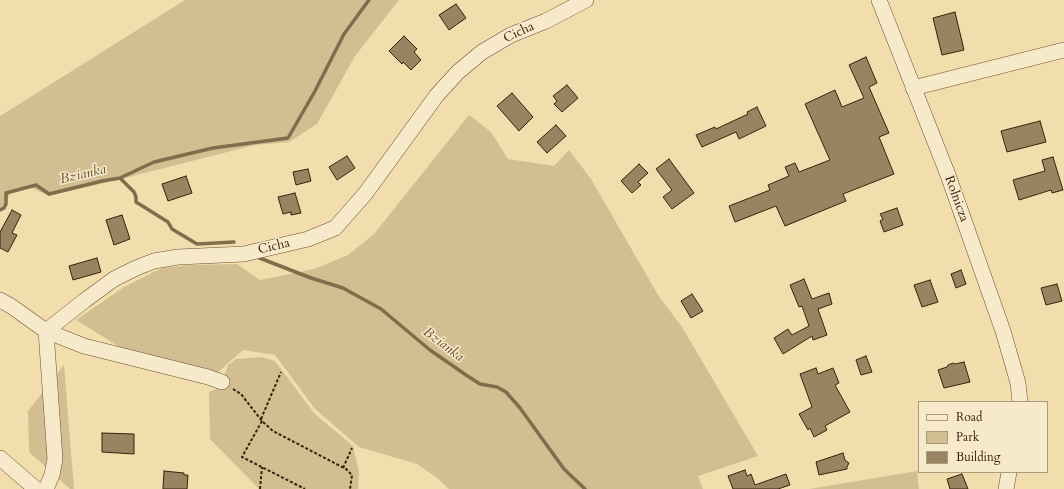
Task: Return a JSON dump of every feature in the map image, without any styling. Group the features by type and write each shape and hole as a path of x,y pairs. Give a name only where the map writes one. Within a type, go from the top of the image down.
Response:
{"street":[{"name":"Cicha","path":"46,331 114,279 154,261 178,257 244,254 308,239 335,228 365,194 437,95 458,72 482,52 511,35 546,21 586,0"},
{"name":"Rolnicza","path":"879,0 948,175 1003,331 1018,383 1020,401"},
{"path":"913,88 1064,50"},
{"path":"0,300 46,331 84,346 208,377 222,382"},
{"path":"46,331 55,459 52,475 46,489"},
{"path":"0,458 36,489"},
{"path":"1006,489 1009,473"}],"path":[{"path":"281,372 261,420 242,457 306,489"},
{"path":"222,382 241,394 261,420 273,431 343,468 352,475 350,489"},
{"path":"343,468 352,448"},
{"path":"260,489 262,467"}],"green space":[{"path":"185,0 399,0 355,56 317,124 289,142 255,145 49,196 32,188 11,192 0,213 0,116"},
{"path":"469,115 491,132 508,159 554,166 569,150 591,179 658,295 682,327 758,456 698,476 703,489 449,489 436,477 417,464 359,447 315,409 275,355 243,350 217,373 121,348 76,320 124,287 162,268 189,265 237,264 260,280 314,269 348,255 374,234"},
{"path":"261,357 275,361 314,413 353,446 359,472 358,489 259,489 210,439 209,392 220,387 228,365 236,359"},
{"path":"64,365 74,489 70,489 29,452 28,411"},
{"path":"917,471 919,489 809,489"}],"building":[{"path":"456,4 466,18 449,30 439,15"},
{"path":"955,12 964,50 942,55 933,18"},
{"path":"404,36 417,49 414,52 421,60 411,70 403,62 402,64 389,51"},
{"path":"866,57 877,83 869,87 889,133 879,137 894,174 843,194 846,201 785,226 776,206 735,222 729,206 770,190 768,185 789,176 785,167 795,163 799,172 830,160 805,104 835,90 842,107 864,98 849,65"},
{"path":"567,85 578,98 562,112 554,104 557,101 553,96"},
{"path":"512,93 533,117 519,131 497,106"},
{"path":"757,107 766,126 739,139 736,132 702,147 696,135 715,127 716,129 748,114 747,112"},
{"path":"1040,121 1046,142 1007,152 1001,131"},
{"path":"556,125 566,136 547,153 537,142"},
{"path":"347,156 355,168 337,180 329,167"},
{"path":"1053,157 1063,190 1052,193 1051,190 1019,200 1013,180 1045,171 1042,160"},
{"path":"669,159 694,193 672,209 663,197 672,190 656,169"},
{"path":"639,164 648,173 638,182 641,185 632,193 621,181"},
{"path":"308,169 311,181 296,185 293,172"},
{"path":"186,176 192,193 168,201 162,184"},
{"path":"295,193 301,213 291,215 291,212 283,214 278,197"},
{"path":"897,208 903,225 884,232 880,221 883,219 880,214"},
{"path":"12,210 21,215 12,233 17,235 8,252 0,248 0,232"},
{"path":"122,215 130,239 114,245 106,220"},
{"path":"97,258 101,272 73,280 69,266"},
{"path":"961,270 966,284 956,288 951,274"},
{"path":"804,279 812,299 829,293 832,304 818,309 827,335 813,340 812,336 783,354 774,338 788,329 792,335 809,326 802,306 799,307 790,285"},
{"path":"930,280 938,302 922,307 914,285"},
{"path":"1057,284 1062,301 1046,305 1041,288"},
{"path":"692,294 703,311 691,318 681,301"},
{"path":"866,356 872,372 861,375 856,360"},
{"path":"964,362 970,382 944,388 938,370 953,363"},
{"path":"816,368 818,374 833,368 839,383 835,385 850,412 825,426 827,430 814,437 810,428 808,430 799,414 812,407 800,374"},
{"path":"102,433 134,434 134,454 102,452"},
{"path":"843,453 845,460 849,463 847,469 819,475 816,462"},
{"path":"745,470 747,476 751,474 755,485 786,474 790,485 778,489 733,489 728,476"},
{"path":"164,471 184,473 184,475 188,475 187,489 163,489"},
{"path":"962,474 968,489 950,489 947,479"}],"waterway":[{"path":"120,178 154,162 213,148 288,138 315,91 344,34 369,0"},
{"name":"Bzianka","path":"0,210 4,208 6,204 6,193 36,185 49,194 120,178 134,192 136,202 168,222 172,229 197,244 234,242"},
{"name":"Bzianka","path":"257,257 311,278 343,288 381,309 430,350 480,384 497,387 506,392 520,408 564,469 585,489"}]}
